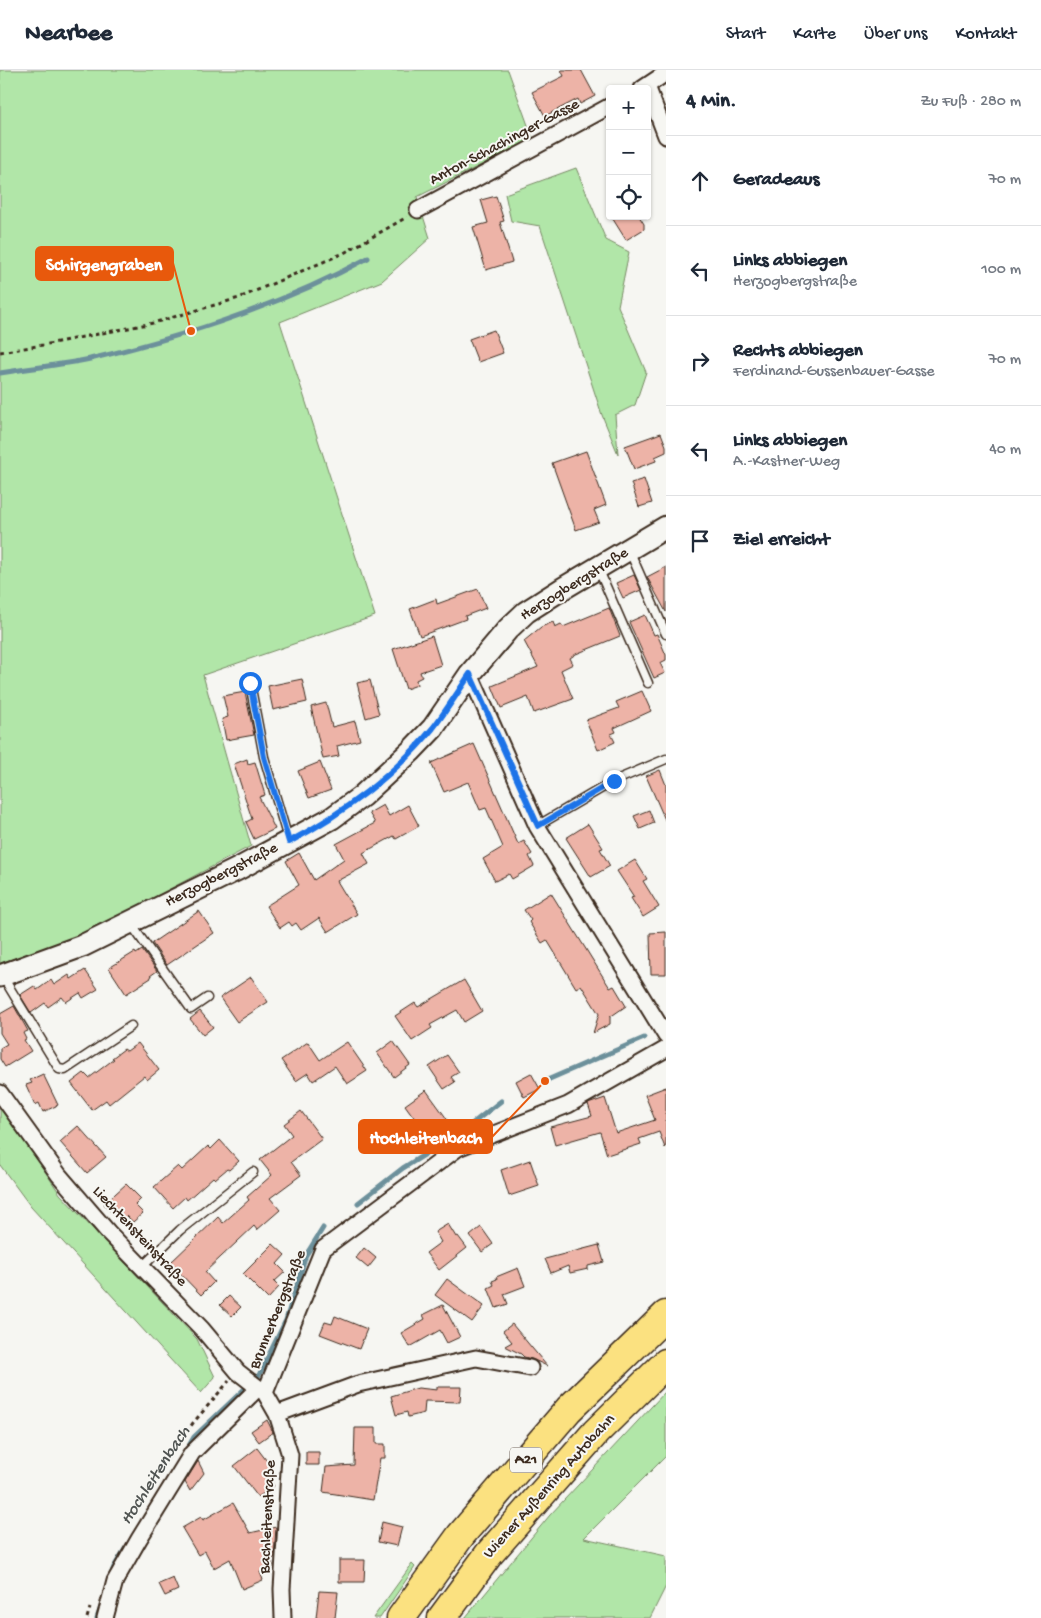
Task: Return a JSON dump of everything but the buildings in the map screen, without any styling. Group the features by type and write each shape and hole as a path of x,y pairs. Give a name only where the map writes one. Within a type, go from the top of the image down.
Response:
{"highway":[{"name":"A21","path":"400,1618 461,1535 569,1409 666,1315"},
{"name":"Wiener Außenring Autobahn","path":"442,1618 489,1554 596,1432 666,1363"}],"main road":[{"name":"Herzogbergstraße","path":"1,975 82,946 289,842 332,818 362,796 389,772 433,728 470,674 508,629 526,612 666,527"}],"street":[{"path":"647,85 666,73"},
{"path":"651,103 666,136"},
{"name":"Anton-Schachinger-Gasse","path":"418,210 606,108"},
{"path":"470,674 538,826 666,1036"},
{"name":"Brunnerbergstraße","path":"105,1618 116,1581 138,1539 192,1453 255,1385 323,1249 458,1148 568,1105 666,1049"},
{"name":"Liechtensteinstraße","path":"0,1093 59,1175 108,1232 202,1329 238,1372 255,1385"},
{"path":"278,1414 358,1384 476,1358 530,1368"},
{"name":"Bachleitenstraße","path":"255,1385 278,1414 290,1455 282,1589 283,1618"}],"lane":[{"path":"629,550 666,634"},
{"path":"598,568 648,683"},
{"path":"250,683 264,757 289,842"},
{"path":"538,826 614,781 666,759"},
{"path":"130,922 191,1009 207,998"},
{"path":"1,975 60,1069 65,1070 130,1026"},
{"path":"142,1267 180,1230 254,1172"}],"path":[{"path":"0,352 43,346 153,323 239,298 344,253 418,210"}],"green space":[{"path":"0,70 508,70 533,139 417,197 430,238 382,281 280,322 375,616 203,675 251,846 77,938 0,963"},
{"path":"576,168 606,240 629,252 618,306 646,372 635,405 615,415 618,454 602,415 540,226 511,221 505,194"},
{"path":"0,1104 60,1194 197,1339 215,1377 201,1393 31,1207 0,1165"},
{"path":"666,1391 666,1456 584,1538 666,1556 666,1586 650,1618 465,1618 550,1515"},
{"path":"412,1564 415,1567 380,1618 373,1618"}],"waterway":[{"path":"0,373 90,359 162,340 233,318 302,290 368,258"},
{"name":"Hochleitenbach","path":"545,1081 644,1038"},
{"name":"Hochleitenbach","path":"459,1134 501,1101"},
{"name":"Hochleitenbach","path":"358,1203 403,1168 437,1147"},
{"name":"Hochleitenbach","path":"186,1451 194,1437 259,1375 286,1320 306,1255 323,1228"},
{"name":"Hochleitenbach","path":"111,1575 125,1549"},
{"name":"Hochleitenbach","path":"97,1618 101,1607"}],"place":[{"name":"Schirgengraben","path":"191,331"},
{"name":"Hochleitenbach","path":"545,1081"}],"route":[{"path":"250,683 264,757 289,842 332,818 362,796 389,772 433,728 470,674 538,826 614,781"}]}
